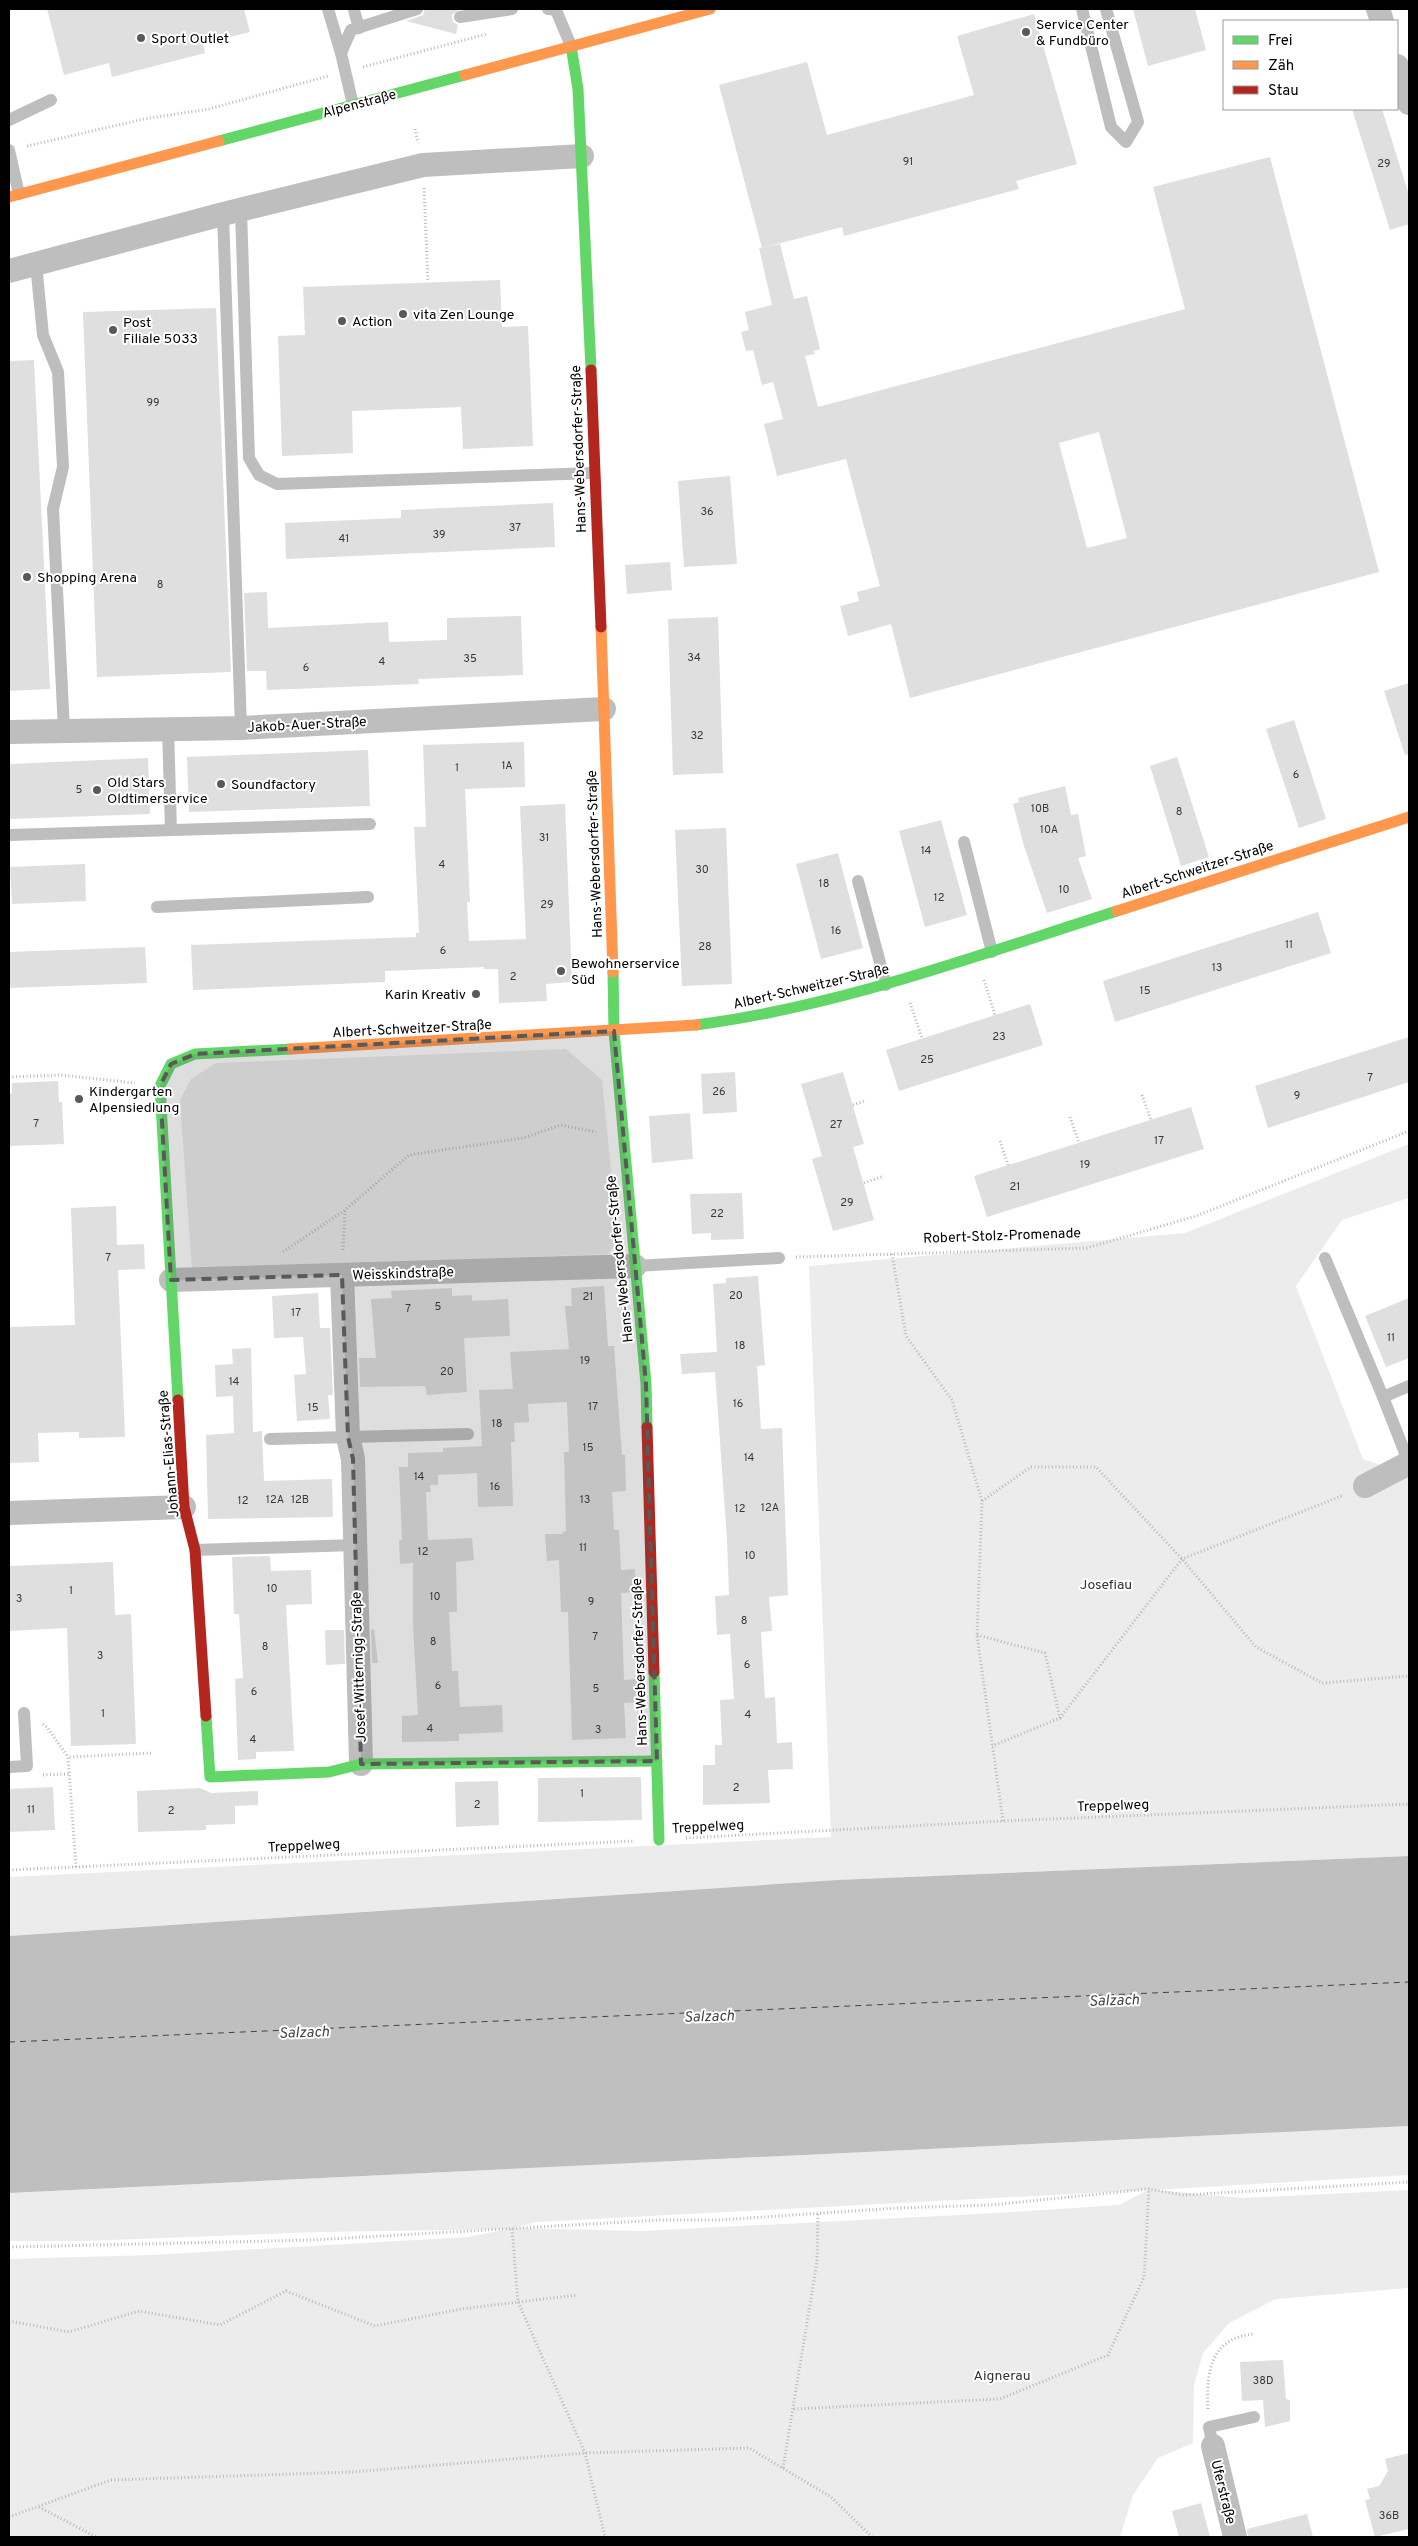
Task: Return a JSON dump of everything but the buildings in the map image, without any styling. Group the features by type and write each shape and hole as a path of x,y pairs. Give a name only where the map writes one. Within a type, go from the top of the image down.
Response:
{"street":[{"name":"Alpenstraße","path":"14,195 710,9"},
{"name":"Hans-Webersdorfer-Straße","path":"571,46 578,89 582,156 610,834 614,1031 646,1384 659,1840"},
{"path":"1402,71 1409,103"},
{"path":"9,271 423,164 582,156"},
{"name":"Jakob-Auer-Straße","path":"9,732 241,728 604,709"},
{"name":"Albert-Schweitzer-Straße","path":"160,1086 171,1064 195,1054 681,1027 750,1018 886,985 1409,816"},
{"name":"Johann-Elias-Straße","path":"160,1086 184,1506 195,1550 210,1777 329,1772 361,1764"},
{"name":"Weisskindstraße","path":"171,1280 635,1266"},
{"name":"Josef-Witternigg-Straße","path":"342,1275 348,1437 353,1459 361,1764"},
{"path":"1365,1486 1409,1463"},
{"path":"9,1513 184,1506"},
{"path":"361,1764 657,1761"},
{"name":"Uferstraße","path":"1211,2437 1235,2537"}],"lane":[{"path":"328,9 353,105"},
{"path":"341,54 352,30 417,9"},
{"path":"460,17 512,9"},
{"path":"548,9 556,10 571,46"},
{"path":"1082,9 1111,127 1126,142 1138,122 1106,9"},
{"path":"354,10 359,28"},
{"path":"9,120 51,100"},
{"path":"9,150 14,195"},
{"path":"232,212 249,458 259,475 277,484 594,473"},
{"path":"232,212 241,728"},
{"path":"36,264 43,335 58,372 63,467 53,509 64,730"},
{"path":"168,729 171,830"},
{"path":"9,835 370,824"},
{"path":"964,842 992,952"},
{"path":"858,881 886,985"},
{"path":"157,907 368,898"},
{"path":"635,1266 779,1258"},
{"path":"1325,1258 1409,1463"},
{"path":"1382,1397 1409,1386"},
{"path":"270,1439 468,1434"},
{"path":"195,1550 355,1545"},
{"path":"9,1767 27,1766 24,1713"},
{"path":"1211,2437 1254,2417"}],"path":[{"path":"9,150 144,119 209,109 492,33"},
{"path":"428,254 428,282"},
{"path":"976,956 995,1015"},
{"path":"902,980 922,1038"},
{"path":"9,1077 60,1075 160,1086"},
{"path":"1142,1095 1151,1120"},
{"path":"852,1105 864,1102"},
{"path":"1070,1117 1079,1143"},
{"path":"274,1277 283,1250 345,1210 409,1155 523,1138 561,1126 596,1132 622,1131"},
{"name":"Robert-Stolz-Promenade","path":"779,1258 1087,1248 1196,1216 1409,1131"},
{"path":"1000,1141 1008,1165"},
{"path":"864,1183 884,1176"},
{"path":"342,1275 345,1210"},
{"path":"892,1254 906,1336 952,1400 982,1501 977,1635 1003,1821"},
{"path":"982,1501 1030,1467 1096,1467 1182,1559 1256,1647 1322,1683 1409,1676"},
{"path":"992,1746 1060,1718 1182,1559 1365,1486"},
{"path":"977,1635 1045,1652 1060,1718"},
{"path":"24,1713 47,1726 68,1757 76,1867"},
{"path":"68,1757 154,1753"},
{"path":"27,1766 43,1775 70,1774"},
{"name":"Treppelweg","path":"9,1870 659,1840 1003,1821 1409,1804"},
{"path":"9,2247 302,2240 660,2220 720,2220 898,2208 991,2206 1149,2189 1183,2195 1409,2182"},
{"path":"794,2409 1000,2399 1108,2355 1144,2277 1149,2189"},
{"path":"782,2468 794,2409 817,2262 818,2214"},
{"path":"512,2229 518,2302 585,2453 605,2537"},
{"path":"9,2321 69,2332 139,2311 220,2325 286,2292 375,2326 461,2309 576,2295"},
{"path":"1211,2437 1208,2380 1213,2358 1219,2350 1230,2342 1255,2334"},
{"path":"9,2517 112,2480 352,2472 585,2453 749,2448 831,2497 872,2537"},
{"path":"39,2506 96,2537"}],"highlighted area":[{"path":"614,1031 646,1384 657,1761 361,1764 353,1459 348,1437 342,1275 171,1280 160,1086 171,1064 195,1054"}],"green space":[{"path":"566,1049 602,1080 618,1241 608,1254 192,1270 180,1100 191,1079 216,1063"},
{"name":"Josefiau","path":"1409,1144 1409,1198 1342,1220 1296,1286 1363,1459 1409,1475 1409,1856 837,1880 9,1936 9,1877 831,1837 809,1266 1185,1233"},
{"name":"Aignerau","path":"1409,2126 1409,2175 1154,2190 1243,2198 1409,2190 1409,2288 1276,2299 1229,2323 1203,2353 1194,2385 1193,2443 1158,2458 1133,2495 1120,2537 9,2537 9,2259 152,2255 468,2237 508,2229 320,2232 84,2241 9,2241 9,2193","holes":["1148,2190 1119,2205 642,2231 514,2228 536,2222"]}],"water":[{"name":"Salzach","path":"1409,1856 1409,2126 9,2193 9,1936 837,1880"}],"ferry route":[{"path":"9,2042 1409,1982"}],"traffic: fast":[{"path":"571,46 578,89 591,370"},
{"path":"219,141 465,75"},
{"path":"696,1025 750,1016 856,992 961,961 1117,911"},
{"path":"613,972 614,1031 646,1384 647,1427"},
{"path":"178,1400 160,1086 171,1064 195,1054 291,1049"},
{"path":"654,1672 659,1840"},
{"path":"206,1716 210,1777 329,1772 361,1764 657,1761"}],"traffic: slow":[{"path":"465,75 710,9"},
{"path":"9,197 219,141"},
{"path":"601,627 613,972"},
{"path":"1117,911 1409,817"},
{"path":"291,1049 696,1025"}],"traffic: jam":[{"path":"591,370 601,627"},
{"path":"178,1400 184,1507 195,1550 206,1716"},
{"path":"647,1427 654,1672"}],"place":[{"name":"Service Center & Fundbüro","path":"1026,32"},
{"name":"Sport Outlet","path":"141,38"},
{"name":"vita Zen Lounge","path":"403,314"},
{"name":"Action","path":"342,321"},
{"name":"Post Filiale 5033","path":"113,330"},
{"name":"Shopping Arena","path":"27,577"},
{"name":"Soundfactory","path":"221,784"},
{"name":"Old Stars Oldtimerservice","path":"97,790"},
{"name":"Bewohnerservice Süd","path":"561,971"},
{"name":"Karin Kreativ","path":"476,994"},
{"name":"Kindergarten Alpensiedlung","path":"79,1099"}]}
